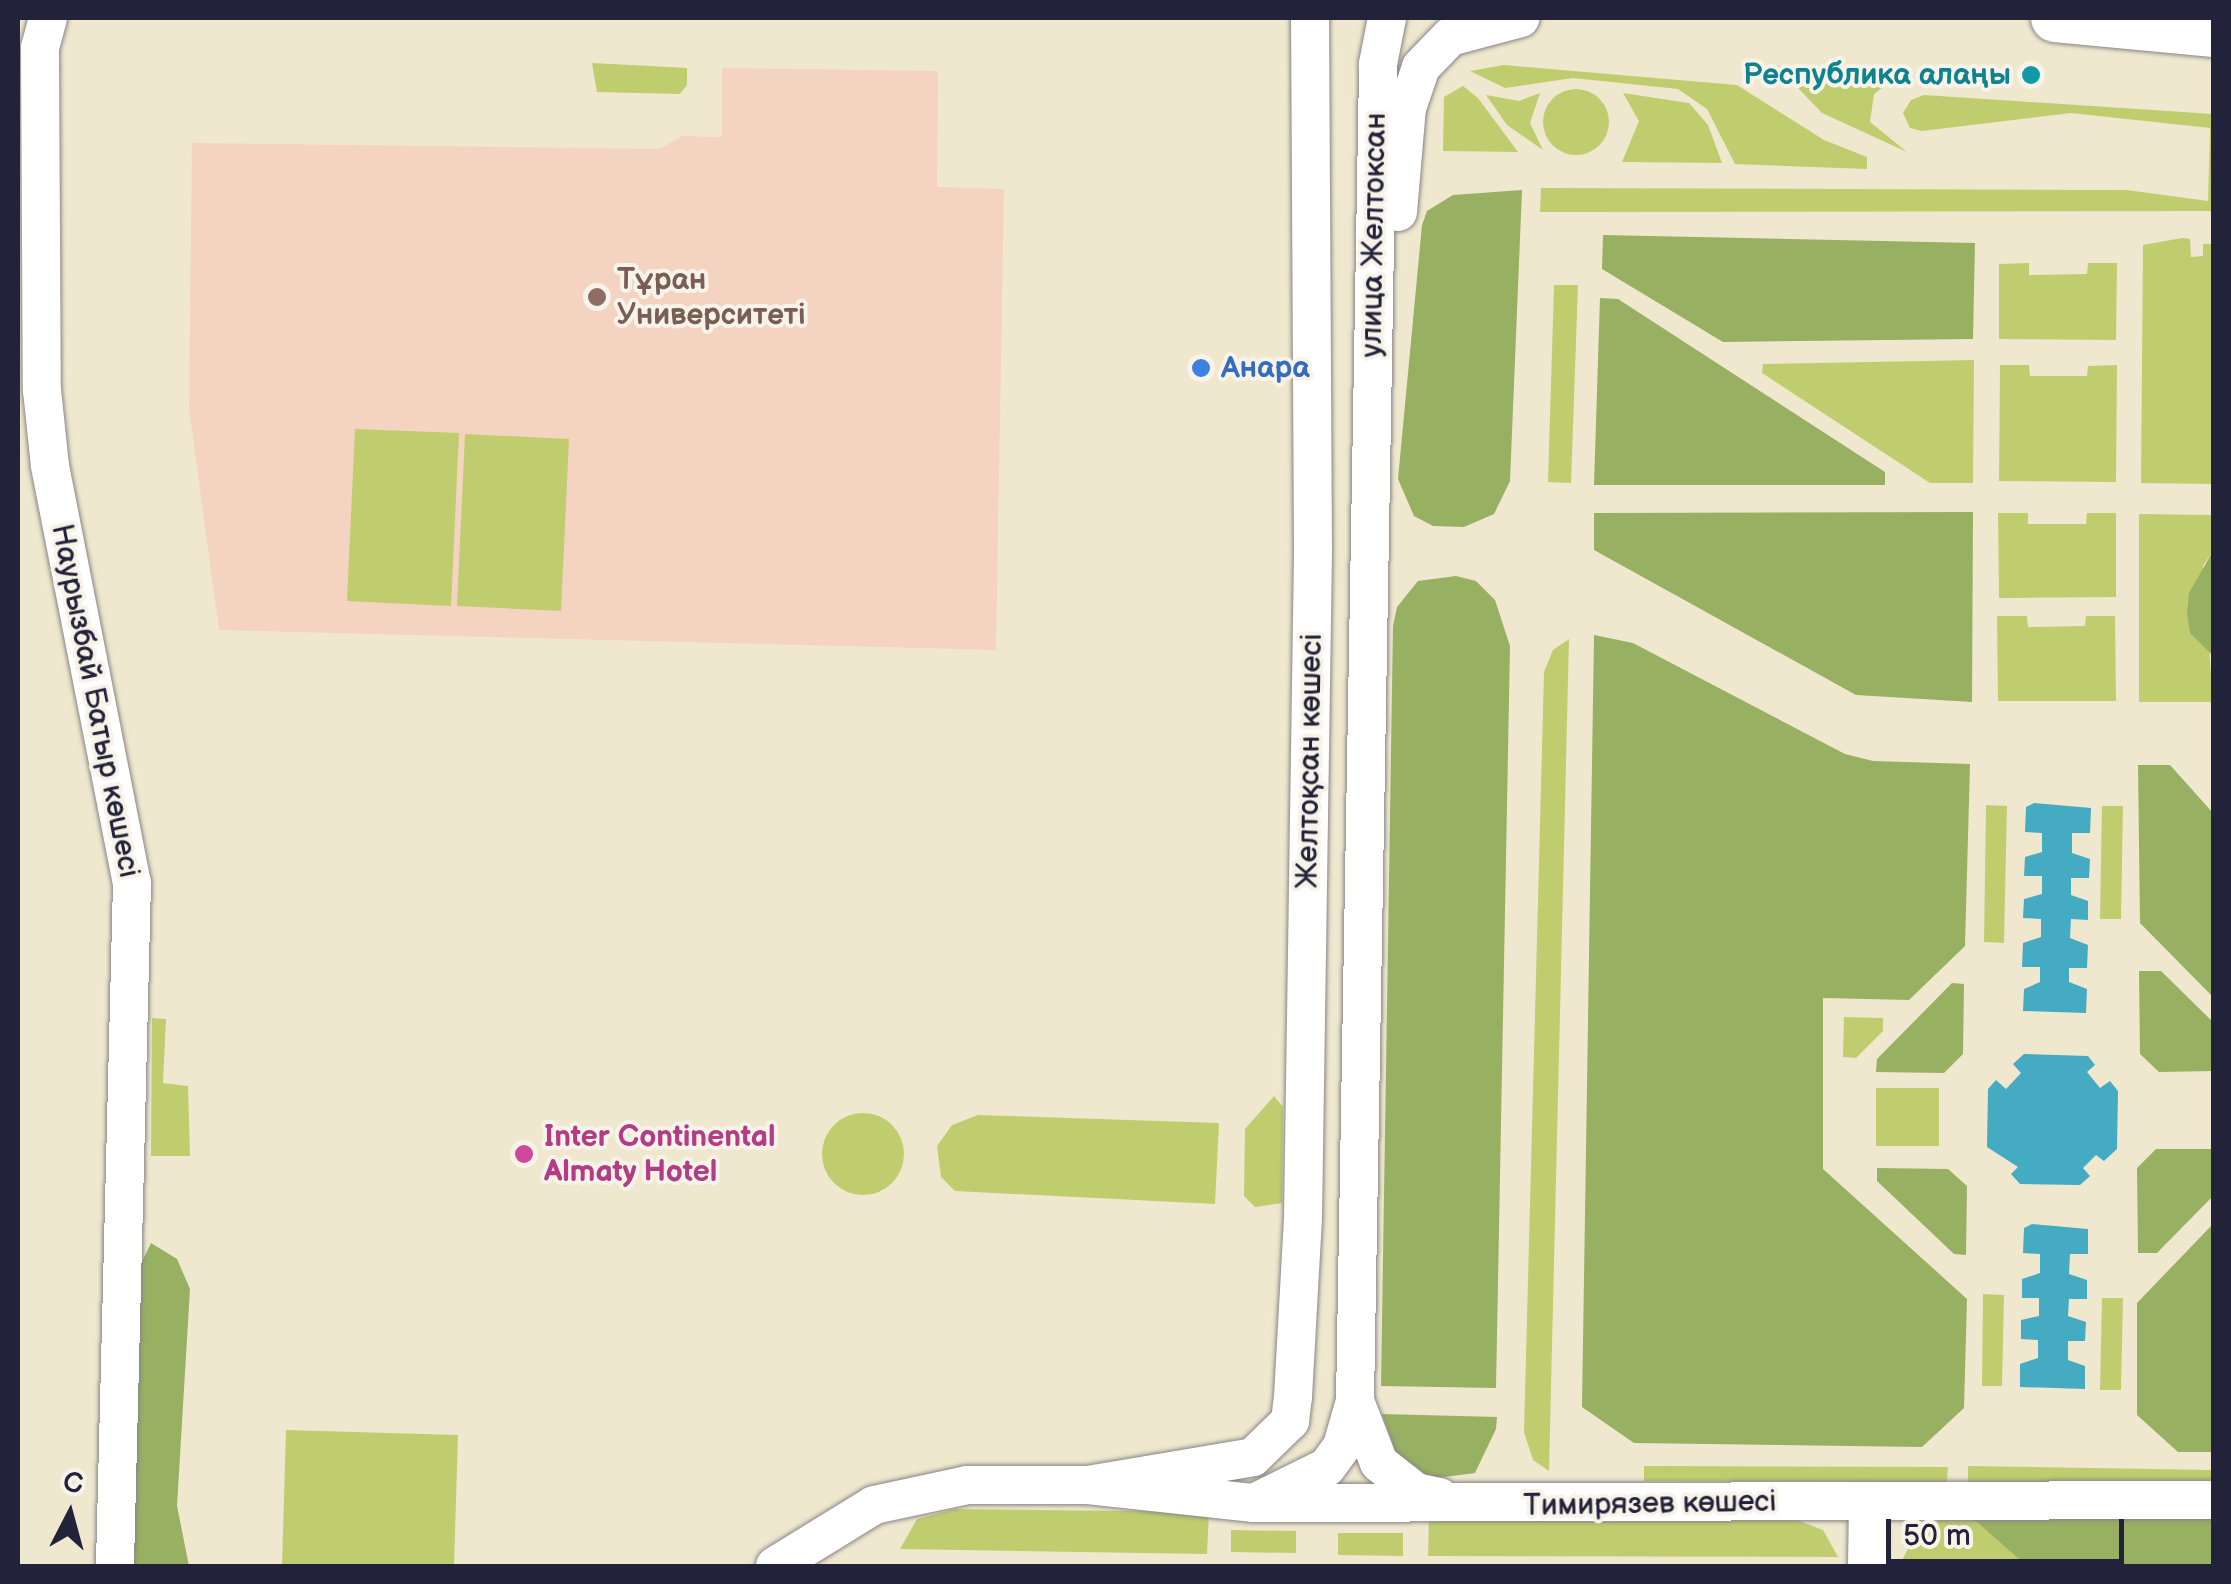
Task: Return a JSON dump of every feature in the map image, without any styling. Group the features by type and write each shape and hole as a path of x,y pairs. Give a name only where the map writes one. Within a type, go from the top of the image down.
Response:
{"main road":[{"path":"2055,18 2214,33"}],"street":[{"name":"Наурызбай Батыр көшесі","path":"48,18 40,48 42,390 50,466 132,884 115,1566"},
{"name":"Желтоқсан көшесі","path":"1223,1464 1253,1457 1275,1442 1290,1422 1294,1398 1303,1218 1313,550 1310,18"},
{"name":"улица Желтоксан","path":"1369,453 1378,64 1387,18"},
{"path":"1369,453 1412,87 1421,66 1450,37 1521,18"},
{"name":"Желтоқсан көшесі","path":"1355,1401 1369,453"},
{"path":"1313,550 1368,553"},
{"path":"1254,1503 1327,1466 1342,1446 1355,1401"},
{"path":"1355,1401 1379,1463 1396,1480 1416,1492 1484,1505"},
{"name":"Тимирязев көшесі","path":"1088,1485 1223,1464"},
{"name":"Тимирязев көшесі","path":"775,1566 874,1505 929,1488 1088,1485 1254,1503 2214,1500"},
{"path":"1867,1566 1868,1501"}],"shaded area":[{"name":"Тұран Университеті","path":"722,68 938,71 937,187 1004,189 996,650 219,630 189,409 192,143 659,149 682,136 722,137"}],"green space":[{"path":"592,63 687,68 687,85 680,94 597,92"},
{"path":"1504,65 1737,85 1824,140 1867,157 1867,169 1735,164 1707,109 1678,89 1573,78 1505,88 1470,71"},
{"path":"1777,66 1891,81 1874,94 1870,122 1907,152 1822,113"},
{"path":"1463,86 1478,98 1518,152 1443,151 1444,97"},
{"path":"1576,89 1599,99 1609,122 1599,145 1576,155 1553,145 1543,122 1553,99"},
{"path":"1540,93 1530,123 1543,150 1507,125 1486,95 1519,101"},
{"path":"1623,93 1689,103 1708,125 1722,163 1622,162 1639,121"},
{"path":"1924,95 2213,114 2213,211 1540,212 1541,188 2127,190 2208,201 2210,128 2071,113 1922,131 1910,128 1903,113 1911,100"},
{"path":"1522,190 1510,481 1494,514 1464,527 1433,526 1414,516 1398,479 1422,225 1427,211 1453,195"},
{"path":"1603,235 1975,243 1973,339 1723,342 1602,269"},
{"path":"2190,239 2191,257 2203,256 2203,244 2213,244 2213,484 2141,483 2143,245"},
{"path":"2029,263 2029,275 2087,274 2088,263 2117,263 2116,340 1999,339 1999,264"},
{"path":"1554,285 1578,285 1571,483 1548,482"},
{"path":"1600,298 1618,299 1885,472 1885,485 1594,485"},
{"path":"1974,360 1973,483 1930,483 1762,373 1763,364"},
{"path":"2000,365 2029,365 2030,376 2087,376 2088,366 2117,365 2116,482 1999,481"},
{"path":"355,429 459,433 451,606 347,601"},
{"path":"465,434 569,439 561,611 457,606"},
{"path":"1973,512 1972,702 1856,695 1594,550 1594,513"},
{"path":"1998,513 2028,513 2028,524 2086,524 2087,513 2116,513 2116,597 1999,598"},
{"path":"2139,514 2213,515 2213,551 2203,566 2213,702 2139,702"},
{"path":"2213,551 2213,656 2190,633 2187,613 2189,593"},
{"path":"1456,576 1476,581 1495,600 1510,646 1496,1388 1381,1386 1393,626 1397,607 1418,581"},
{"path":"1997,616 2027,616 2028,627 2085,626 2086,616 2115,616 2116,701 1998,701"},
{"path":"1594,635 1633,643 1845,754 1873,761 1970,764 1965,946 1909,1000 1823,998 1823,1169 1967,1299 1964,1408 1922,1447 1634,1443 1582,1407"},
{"path":"1569,639 1549,1471 1533,1460 1524,1432 1544,672 1553,650"},
{"path":"2138,765 2170,765 2213,813 2213,997 2140,923"},
{"path":"1986,805 2007,806 2004,943 1984,942"},
{"path":"2102,806 2123,806 2121,919 2100,919"},
{"path":"2139,971 2161,971 2213,1022 2213,1071 2159,1072 2140,1054"},
{"path":"1952,983 1964,984 1963,1054 1944,1073 1876,1072 1877,1059"},
{"path":"1844,1017 1883,1018 1883,1031 1856,1058 1843,1057"},
{"path":"152,1018 166,1019 163,1083 188,1086 190,1156 151,1156"},
{"path":"1876,1088 1939,1088 1939,1146 1876,1146"},
{"path":"1274,1096 1283,1107 1282,1203 1255,1207 1244,1196 1245,1129"},
{"path":"863,1113 879,1116 892,1125 901,1138 901,1170 892,1183 879,1192 863,1195 847,1192 834,1183 825,1170 822,1154 825,1138 834,1125 847,1116"},
{"path":"978,1115 1219,1123 1215,1204 955,1191 941,1177 937,1146 952,1125"},
{"path":"2156,1149 2213,1149 2213,1196 2157,1253 2138,1253 2137,1168"},
{"path":"1877,1168 1948,1169 1967,1186 1966,1255 1954,1254 1877,1181"},
{"path":"2213,1224 2213,1452 2178,1452 2137,1415 2137,1303"},
{"path":"151,1243 177,1259 190,1289 177,1506 189,1566 133,1566 138,1270"},
{"path":"1983,1294 2004,1295 2002,1386 1982,1386"},
{"path":"2102,1298 2123,1298 2121,1390 2100,1390"},
{"path":"1382,1414 1497,1417 1496,1429 1475,1473 1429,1479 1399,1462"},
{"path":"286,1430 458,1435 454,1566 282,1566"},
{"path":"1644,1466 1948,1467 1947,1482 1644,1481"},
{"path":"1968,1466 2213,1470 2213,1485 1968,1482"},
{"path":"955,1509 1209,1512 1207,1554 900,1549 917,1519"},
{"path":"1429,1515 1789,1517 1823,1530 1838,1557 1428,1556"},
{"path":"1947,1515 1969,1515 2213,1566 1899,1566 1914,1537"},
{"path":"1969,1515 2213,1515 2213,1566 2027,1566"},
{"path":"1231,1530 1296,1531 1296,1553 1231,1552"},
{"path":"1338,1533 1403,1533 1403,1556 1338,1555"}],"water":[{"path":"2034,803 2091,808 2090,833 2072,833 2072,853 2090,859 2089,878 2071,878 2071,895 2088,901 2088,920 2071,919 2070,938 2088,945 2087,968 2069,968 2069,982 2087,989 2086,1013 2023,1011 2024,989 2040,982 2040,967 2022,967 2023,943 2041,937 2041,919 2023,918 2024,899 2042,894 2042,876 2024,876 2025,857 2042,852 2042,833 2025,832 2026,807"},
{"path":"2024,1054 2088,1056 2095,1065 2087,1072 2100,1088 2110,1081 2118,1091 2117,1149 2104,1161 2096,1155 2083,1168 2090,1176 2080,1185 2020,1184 2011,1174 2018,1167 1987,1147 1988,1089 1996,1080 2006,1089 2021,1073 2013,1064"},
{"path":"2032,1224 2088,1229 2088,1254 2070,1254 2069,1274 2087,1280 2087,1299 2069,1299 2068,1316 2086,1322 2085,1341 2068,1341 2068,1360 2085,1366 2085,1389 2020,1387 2020,1364 2038,1358 2038,1340 2021,1339 2021,1320 2039,1316 2039,1298 2022,1298 2022,1279 2040,1273 2040,1254 2023,1253 2024,1228"}],"place":[{"name":"Республика алаңы","path":"2031,75"},
{"name":"Тұран Университеті","path":"597,297"},
{"name":"Анара","path":"1201,368"},
{"name":"Inter Continental Almaty Hotel","path":"524,1154"}]}
